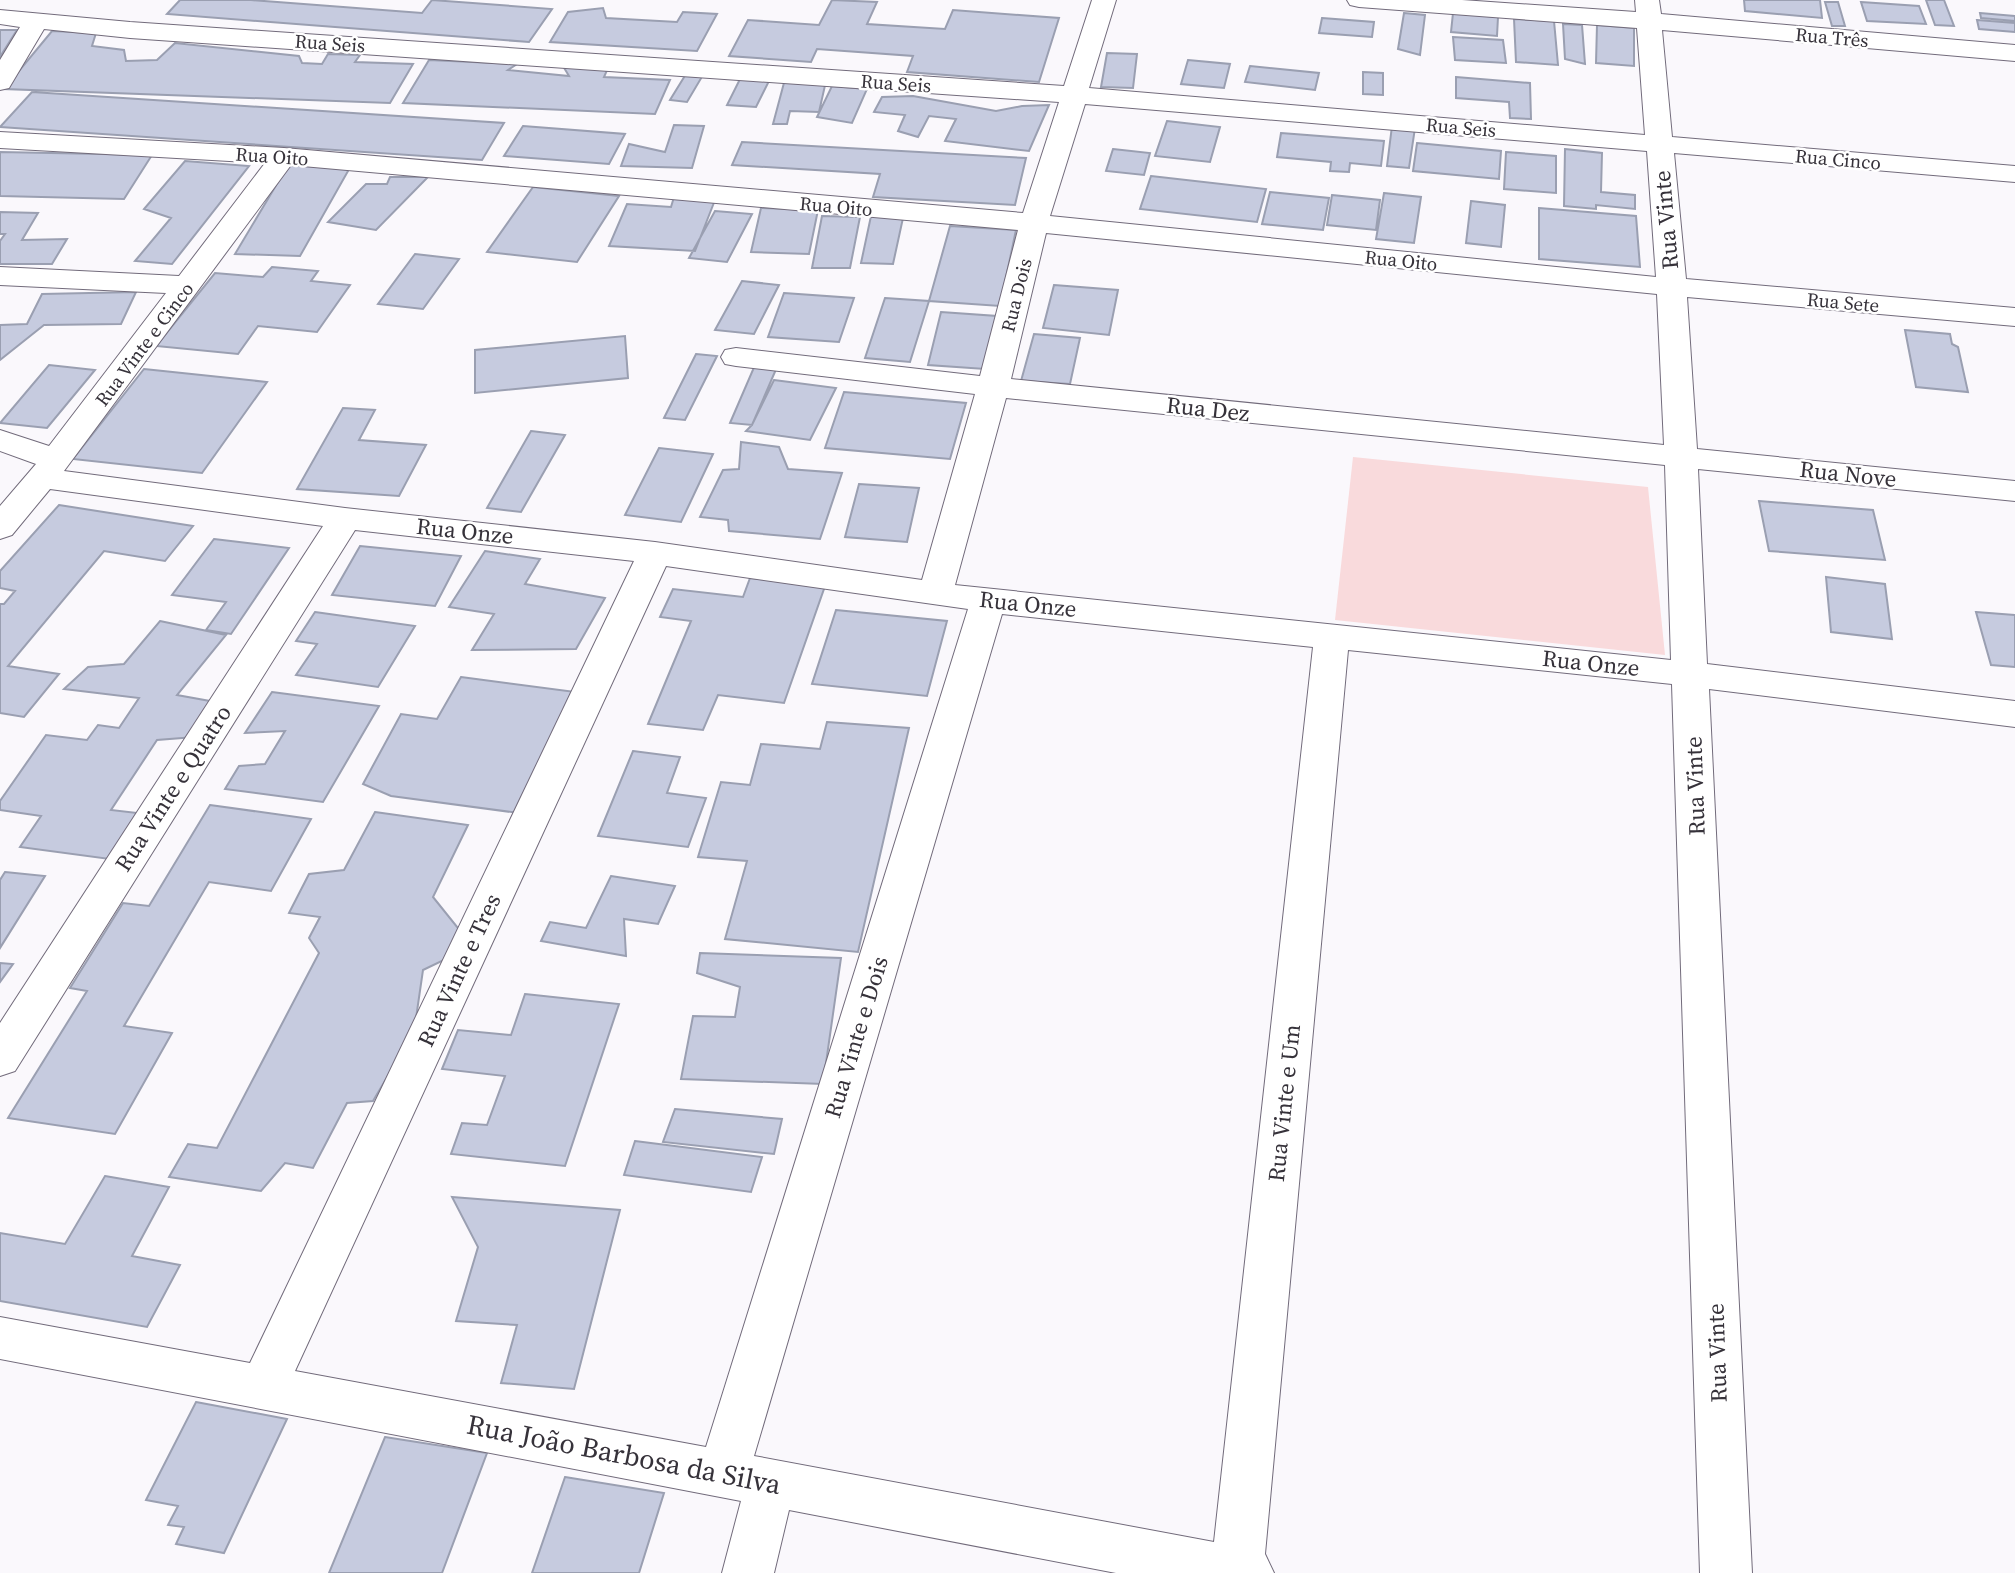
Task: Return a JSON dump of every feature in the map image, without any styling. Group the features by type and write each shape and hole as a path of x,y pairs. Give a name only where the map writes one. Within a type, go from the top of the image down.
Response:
{"street":[{"name":"Rua Dois","path":"936,592 993,387 1034,223 1104,0"},
{"name":"Rua Três","path":"1359,0 1648,11 2015,53"},
{"path":"130,30 149,10"},
{"name":"Rua Vinte","path":"1648,11 1672,287 1681,458 1726,1573"},
{"name":"Rua Seis","path":"0,17 130,30 1075,95 1660,143"},
{"path":"0,82 36,22"},
{"name":"Rua Oito","path":"0,140 284,156 1034,223 1672,287"},
{"name":"Rua Cinco","path":"1660,143 2015,174"},
{"name":"Rua Vinte e Cinco","path":"0,528 49,469 284,156"},
{"path":"0,276 189,285"},
{"name":"Rua Sete","path":"1672,287 2015,317"},
{"name":"Rua Dez","path":"736,357 993,387 1681,458"},
{"name":"Rua Onze","path":"0,440 49,469 345,518 655,553 988,601 1690,674 2015,714"},
{"name":"Rua Nove","path":"1681,458 2015,491"},
{"name":"Rua Vinte e Quatro","path":"0,1059 345,518"},
{"name":"Rua Vinte e Tres","path":"263,1387 655,553"},
{"name":"Rua Vinte e Dois","path":"748,1573 747,1477 988,601"},
{"name":"Rua Vinte e Um","path":"1242,1572 1332,635"},
{"name":"Rua João Barbosa da Silva","path":"0,1338 1242,1572"}],"shaded area":[{"path":"1353,457 1648,487 1665,655 1335,620"}],"building":[{"path":"180,0 251,0 422,13 432,0 552,9 529,42 167,14"},
{"path":"832,0 877,2 867,24 945,29 953,10 1059,18 1039,82 907,72 913,56 817,49 811,62 729,56 748,20 819,25"},
{"path":"1744,0 1820,0 1822,18 1745,11"},
{"path":"1926,0 1944,0 1954,26 1935,25"},
{"path":"1825,2 1838,2 1845,26 1832,26"},
{"path":"1861,2 1919,6 1926,24 1867,21"},
{"path":"603,8 606,18 677,22 683,12 717,14 697,51 550,42 568,12"},
{"path":"1404,13 1425,15 1420,55 1398,49"},
{"path":"1453,13 1498,17 1497,36 1451,32"},
{"path":"1980,13 2015,16 2015,21 1981,18"},
{"path":"1322,18 1374,22 1372,37 1319,33"},
{"path":"1514,19 1554,21 1558,65 1516,62"},
{"path":"1977,20 2015,23 2015,32 1979,29"},
{"path":"1563,24 1582,25 1585,64 1565,59"},
{"path":"1597,25 1634,28 1634,66 1596,63"},
{"path":"0,30 17,30 0,57"},
{"path":"52,31 96,33 92,46 124,50 126,61 157,60 175,43 299,56 302,63 322,64 328,54 360,55 355,62 413,64 390,103 4,89"},
{"path":"1453,37 1503,40 1506,63 1455,60"},
{"path":"1107,53 1137,54 1133,88 1101,87"},
{"path":"429,60 517,64 508,70 569,76 563,66 608,68 604,77 670,80 655,114 403,103"},
{"path":"1188,60 1230,64 1224,88 1181,84"},
{"path":"1250,66 1319,73 1315,90 1245,82"},
{"path":"1363,72 1383,73 1383,95 1363,94"},
{"path":"686,74 703,75 687,102 670,100"},
{"path":"742,75 771,77 756,107 727,105"},
{"path":"1456,77 1530,83 1531,119 1510,118 1509,102 1456,98"},
{"path":"785,79 826,81 819,112 790,111 787,124 773,124"},
{"path":"832,86 867,89 852,123 817,117"},
{"path":"32,92 504,123 482,160 0,127"},
{"path":"913,96 996,111 1049,105 1029,151 945,141 956,119 929,116 918,137 898,131 905,115 874,112 882,97"},
{"path":"1167,121 1220,127 1210,162 1155,156"},
{"path":"674,125 704,126 692,168 621,166 629,144 665,152"},
{"path":"523,126 625,134 609,164 504,156"},
{"path":"1392,126 1415,128 1409,168 1387,166"},
{"path":"1281,133 1384,141 1381,166 1350,163 1349,172 1330,171 1331,162 1277,157"},
{"path":"742,142 1026,158 1015,205 873,197 880,174 732,165"},
{"path":"1417,143 1501,151 1499,179 1413,171"},
{"path":"1113,149 1150,153 1144,175 1106,171"},
{"path":"1565,149 1602,153 1601,192 1635,195 1635,209 1596,205 1596,209 1564,206"},
{"path":"0,152 152,155 124,199 0,196"},
{"path":"1506,152 1556,156 1556,193 1504,189"},
{"path":"185,161 249,166 172,264 135,261 171,218 144,209"},
{"path":"290,162 352,164 300,256 235,254"},
{"path":"1151,176 1266,189 1257,222 1140,209"},
{"path":"390,177 428,177 376,230 328,222 366,184 387,184"},
{"path":"533,187 619,196 577,262 487,252"},
{"path":"1270,192 1329,198 1323,230 1262,224"},
{"path":"1384,193 1421,197 1414,243 1376,239"},
{"path":"1332,195 1380,200 1376,230 1327,225"},
{"path":"674,197 715,200 695,251 609,246 627,204 671,207"},
{"path":"1471,201 1505,205 1501,247 1466,243"},
{"path":"761,208 818,210 809,254 751,252"},
{"path":"1539,208 1636,216 1640,267 1539,259"},
{"path":"715,211 752,214 727,262 689,258"},
{"path":"0,212 38,213 22,240 67,239 52,264 0,264 0,241 5,234 0,234"},
{"path":"822,216 860,217 850,268 812,268"},
{"path":"871,216 903,218 893,264 861,263"},
{"path":"950,226 1016,230 1000,306 929,301"},
{"path":"415,254 459,259 423,309 378,304"},
{"path":"272,267 318,271 311,281 350,285 317,332 258,326 238,354 156,346 215,273 263,277"},
{"path":"742,281 779,285 754,334 715,330"},
{"path":"1054,285 1118,290 1109,335 1043,328"},
{"path":"136,292 121,324 44,325 0,360 0,325 27,324 42,294"},
{"path":"784,293 854,298 839,342 768,337"},
{"path":"885,298 929,301 910,362 865,358"},
{"path":"941,312 997,316 985,369 928,365"},
{"path":"1905,330 1950,334 1952,344 1958,347 1968,392 1916,387"},
{"path":"1034,334 1080,338 1070,384 1021,381"},
{"path":"625,336 628,378 475,393 475,350"},
{"path":"696,354 717,356 685,420 664,418"},
{"path":"49,365 95,370 47,428 0,423"},
{"path":"755,365 777,367 752,425 730,423"},
{"path":"144,369 267,382 202,473 73,459"},
{"path":"774,380 836,388 810,440 746,431 752,425"},
{"path":"844,392 966,403 950,459 825,448"},
{"path":"343,408 375,410 359,440 426,445 399,496 297,489"},
{"path":"531,431 565,435 521,512 487,508"},
{"path":"741,442 779,447 788,469 842,473 820,539 729,531 728,520 700,517 723,470 739,469"},
{"path":"659,448 713,454 681,522 625,515"},
{"path":"859,484 919,488 907,542 845,537"},
{"path":"1759,501 1873,510 1885,560 1769,551"},
{"path":"59,505 193,526 165,561 104,551 8,666 59,674 24,717 0,713 0,604 4,604 15,591 0,588 0,571"},
{"path":"214,539 289,548 231,634 206,630 226,602 172,595"},
{"path":"360,546 461,556 435,606 332,595"},
{"path":"485,551 540,559 525,584 605,598 576,649 472,650 494,614 449,607"},
{"path":"1826,577 1885,584 1892,639 1831,632"},
{"path":"750,578 825,586 784,703 718,695 703,730 648,724 691,621 660,617 673,589 743,597"},
{"path":"836,610 947,621 927,696 812,684"},
{"path":"315,612 415,626 378,687 296,675 317,644 296,641"},
{"path":"1976,612 2015,615 2015,667 1991,665"},
{"path":"160,621 226,635 177,695 221,703 195,737 157,740 111,810 146,814 117,860 20,847 41,816 0,810 0,801 46,735 87,740 98,725 119,728 139,698 64,689 88,667 124,664"},
{"path":"461,677 583,693 526,814 391,796 363,784 401,714 437,719"},
{"path":"272,692 379,706 323,802 225,789 239,766 265,764 285,731 245,733"},
{"path":"827,722 909,728 858,952 725,939 747,861 698,857 721,782 750,785 761,744 820,749"},
{"path":"633,751 680,757 667,793 706,798 688,847 598,836"},
{"path":"210,805 311,819 271,891 209,882 124,1026 172,1033 115,1134 8,1118 87,991 70,988 123,903 149,906"},
{"path":"375,812 468,825 433,897 462,933 446,959 423,970 414,1032 373,1101 347,1103 313,1168 285,1163 261,1191 169,1177 188,1144 217,1148 319,953 309,938 320,917 289,913 309,874 344,870"},
{"path":"5,872 45,876 0,948 0,880"},
{"path":"611,876 675,886 658,924 624,919 626,956 541,941 550,922 586,928"},
{"path":"700,953 841,958 823,1084 681,1079 693,1016 735,1017 740,987 697,973"},
{"path":"0,963 13,964 0,982"},
{"path":"525,994 619,1004 565,1166 451,1154 462,1123 487,1125 505,1076 442,1069 458,1030 511,1035"},
{"path":"675,1109 782,1119 774,1154 663,1142"},
{"path":"635,1141 762,1157 751,1192 624,1175"},
{"path":"105,1176 169,1187 132,1256 180,1265 147,1327 0,1301 0,1233 65,1244"},
{"path":"452,1197 620,1210 574,1389 501,1383 517,1325 456,1321 478,1247"},
{"path":"196,1402 287,1419 224,1553 176,1544 184,1527 168,1525 178,1506 146,1500"},
{"path":"385,1437 487,1453 442,1573 329,1573"},
{"path":"565,1477 664,1493 639,1573 532,1573"}]}
